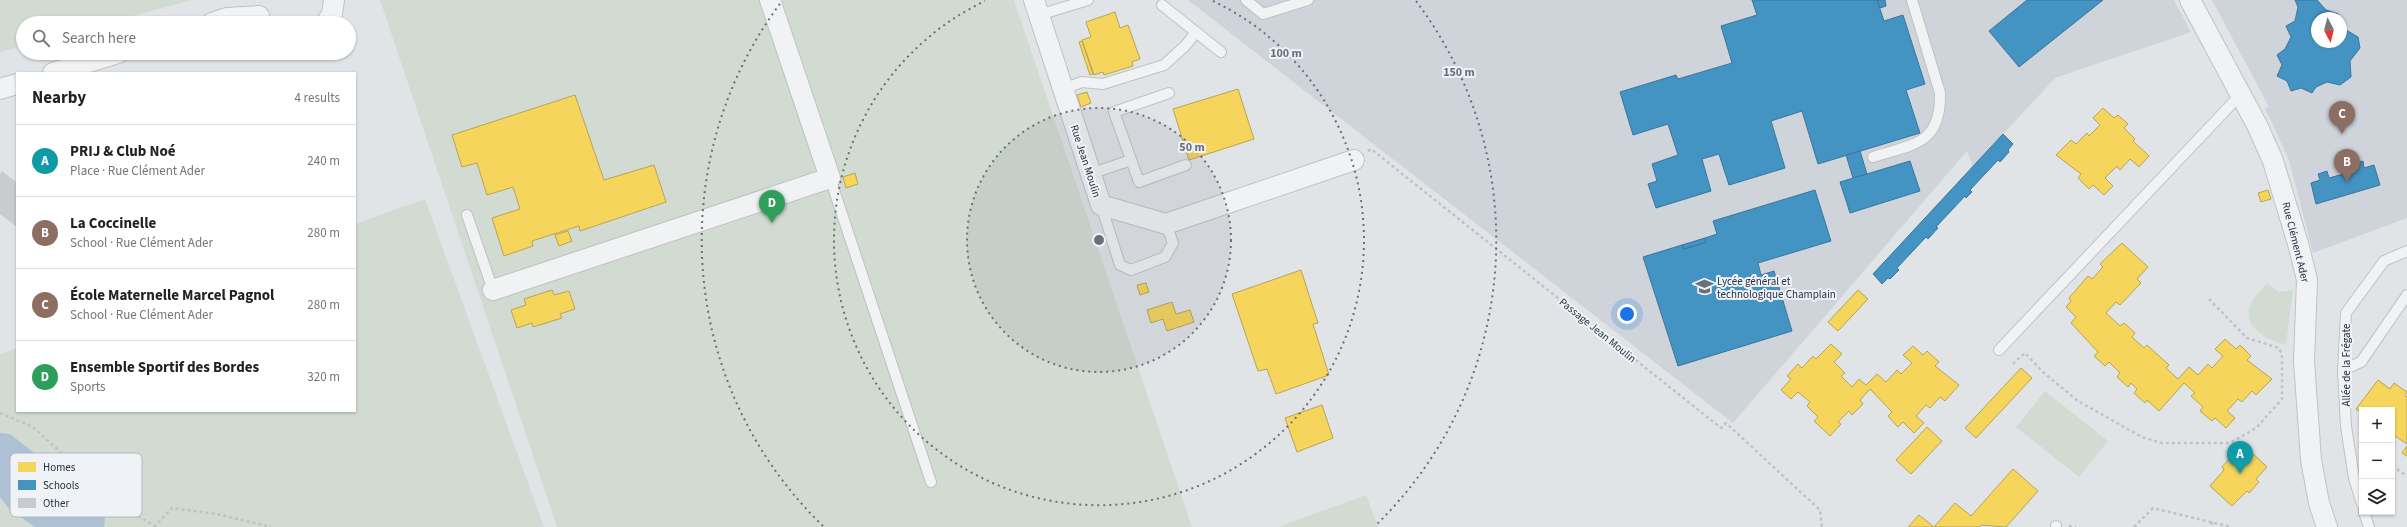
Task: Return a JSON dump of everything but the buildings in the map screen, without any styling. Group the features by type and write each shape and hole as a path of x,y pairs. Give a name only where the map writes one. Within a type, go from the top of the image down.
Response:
{"street":[{"path":"331,16 334,0"},
{"path":"493,290 830,178 770,0"},
{"name":"Rue Clément Ader","path":"2190,0 2241,94 2274,161 2307,280 2307,309 2304,345 2305,383 2311,460 2319,503 2327,527"},
{"name":"Rue Jean Moulin","path":"1037,7 1101,204 1166,224"},
{"path":"240,16 259,13"},
{"path":"56,72 95,60"},
{"path":"0,89 16,84"},
{"path":"1166,224 1354,160"}],"lane":[{"path":"1037,7 1088,0"},
{"path":"1246,0 1263,14 1308,0"},
{"path":"1873,157 1919,142 1925,138 1933,129 1940,108 1940,93 1912,0"},
{"path":"1162,5 1221,52"},
{"path":"1063,88 1082,82 1103,84 1164,65 1186,45 1196,32"},
{"path":"1169,93 1114,112 1139,182 1186,165"},
{"path":"1999,350 2241,94"},
{"path":"1090,174 1131,160"},
{"path":"830,178 931,482"},
{"path":"1101,204 1120,265 1131,270 1165,257 1174,243 1166,224"},
{"path":"467,215 493,290"},
{"name":"Allée de la Frégate","path":"2359,494 2354,478 2347,432 2343,370 2346,313 2384,260 2407,251"},
{"path":"2343,370 2361,362 2407,295"},
{"path":"2365,515 2369,527"}],"path":[{"name":"Passage Jean Moulin","path":"1354,160 1371,149 1721,428 1726,423 1820,510 1822,527"},
{"path":"2013,364 2025,353 2044,373 2078,401 2142,437 2162,443 2230,443 2256,428 2282,399 2282,355 2280,348 2247,338 2209,299"},
{"path":"0,413 33,427 62,453"},
{"path":"2395,468 2407,476"},
{"path":"139,517 154,526 172,508 217,514 271,527"},
{"path":"2134,527 2153,508 2232,527"},
{"path":"2211,521 2214,527"}],"shaded area":[{"path":"0,0 192,0 133,16 16,16 16,48 0,52"},
{"path":"380,0 1014,0 1192,527 557,527"},
{"name":"Lycée général et technologique Champlain","path":"1188,0 2174,0 2191,32 2055,78 1973,167 1967,151 1733,423"},
{"path":"2212,0 2407,0 2407,218 2313,253 2289,160 2265,108 2269,107"},
{"path":"425,199 544,527 0,527 0,354 16,348 16,412 356,412 356,224"},
{"path":"2267,283 2279,292 2293,290 2286,345 2271,340 2258,332 2252,326 2249,319 2251,303"},
{"path":"2045,391 2108,441 2079,477 2016,427"},
{"path":"1366,495 1378,527 1278,527"}],"water":[{"path":"0,433 10,434 34,453 10,453 10,510 0,497"},
{"path":"20,517 105,517 104,527 35,527"}],"place":[{"name":"École Maternelle Marcel Pagnol","path":"2342,134"},
{"name":"La Coccinelle","path":"2347,182"},
{"name":"Ensemble Sportif des Bordes","path":"772,223"},
{"name":"Lycée général et technologique Champlain","path":"1704,287"},
{"name":"PRIJ & Club Noé","path":"2240,474"}]}
